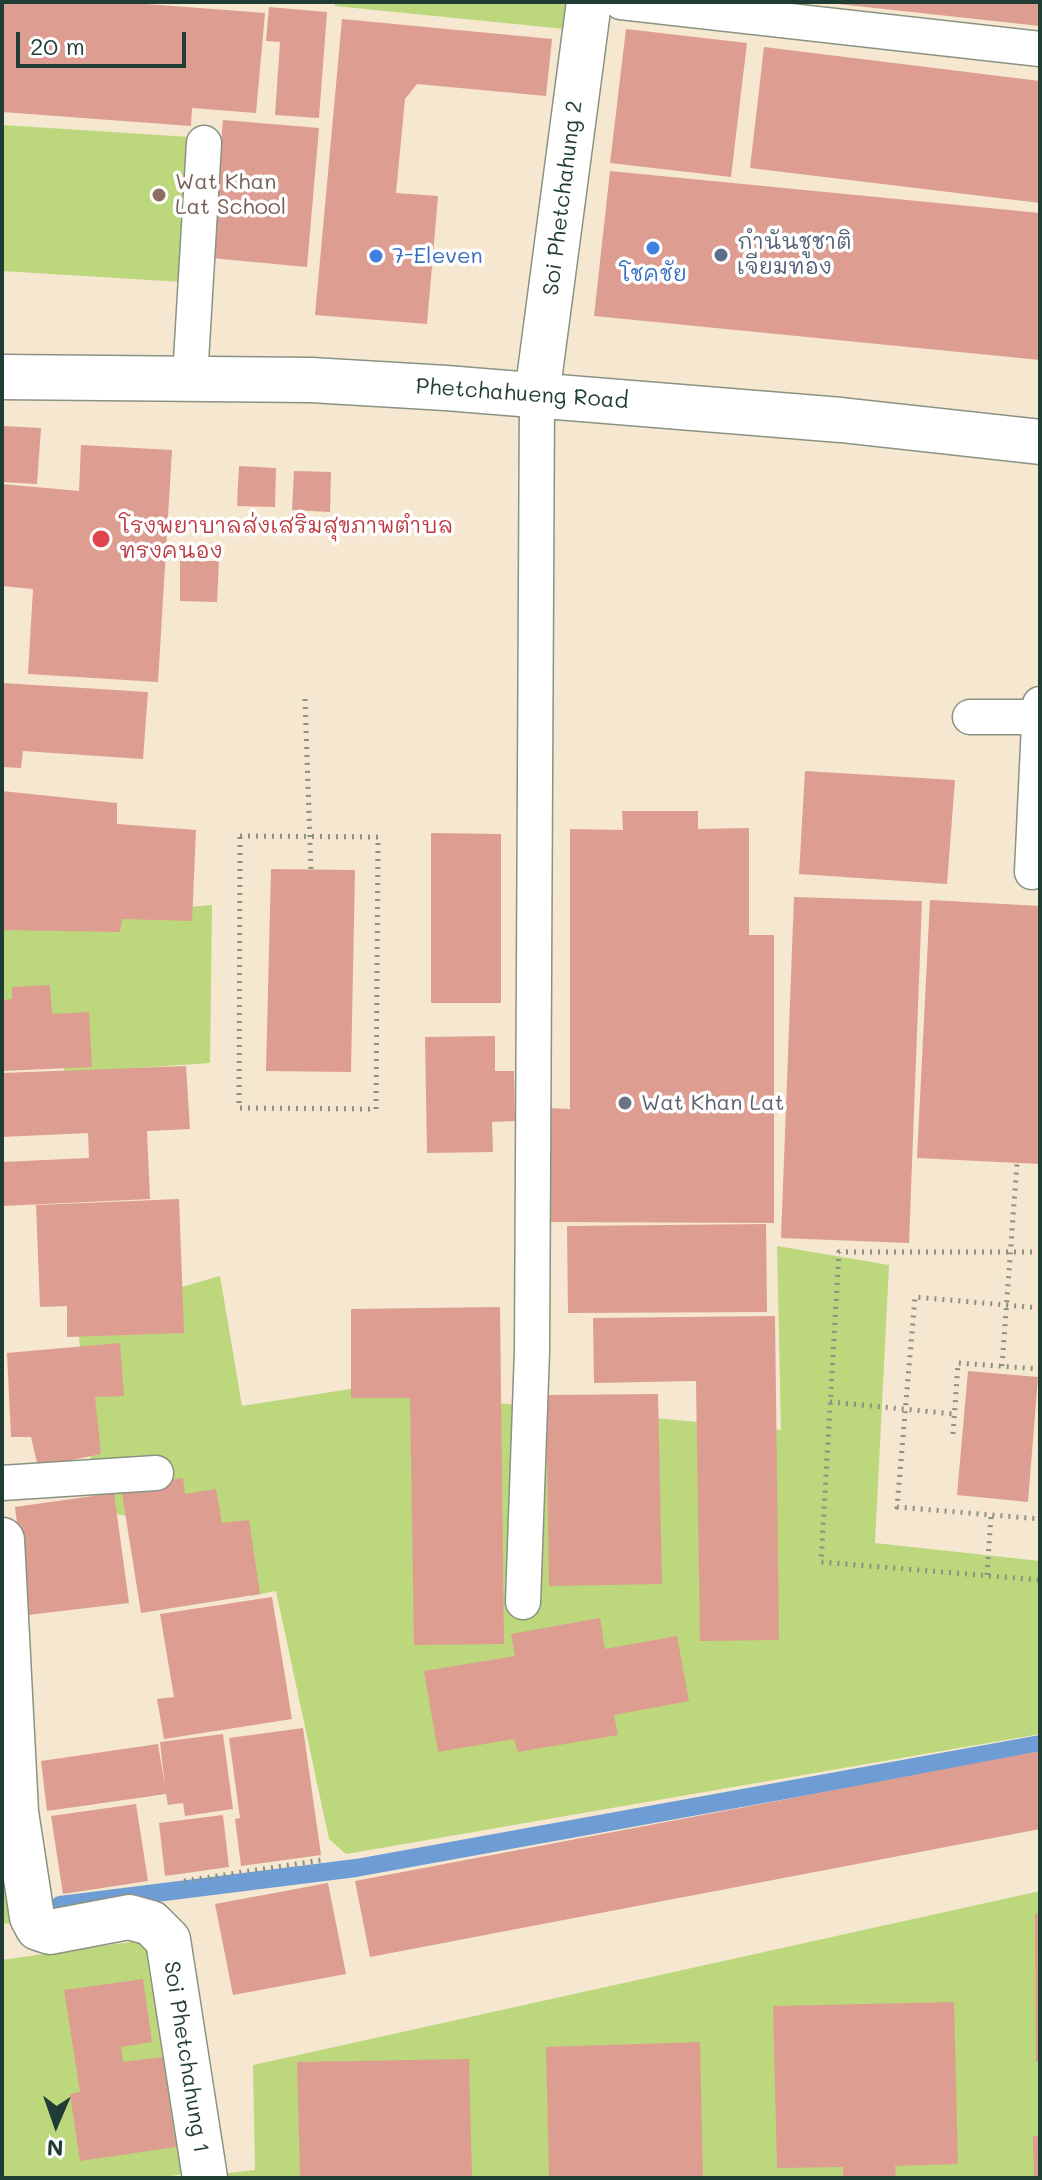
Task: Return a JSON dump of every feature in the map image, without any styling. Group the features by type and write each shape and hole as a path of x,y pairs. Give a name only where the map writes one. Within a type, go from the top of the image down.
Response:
{"street":[{"name":"Soi Phetchahung 2","path":"537,395 589,2"},
{"name":"Phetchahueng Road","path":"2,377 311,380 841,420 1040,442"},
{"name":"Soi Phetchahung 1","path":"2,1540 16,1812 32,1917 38,1928 50,1932 129,1917 151,1923 168,1940 205,2178"}],"lane":[{"path":"621,2 1040,49"},
{"path":"190,378 204,143"},
{"path":"523,1602 532,1335 537,395"},
{"path":"1032,872 1040,704"},
{"path":"970,717 1040,717"},
{"path":"2,1483 156,1473"}],"path":[{"path":"305,699 311,870"},
{"path":"240,836 312,837 378,837 376,1109 239,1108 240,836"},
{"path":"1002,1366 1009,1305 1017,1163"},
{"path":"1040,1252 839,1252 821,1562 1040,1580"},
{"path":"1040,1308 915,1297 897,1507 1040,1519"},
{"path":"953,1434 958,1363 1040,1369"},
{"path":"830,1402 955,1414"},
{"path":"987,1575 991,1515"},
{"path":"182,1882 322,1860"}],"green space":[{"path":"335,2 569,2 565,29 335,6"},
{"path":"2,125 190,137 182,282 2,271"},
{"path":"212,905 210,1063 64,1073 63,1022 2,1022 2,923"},
{"path":"777,1246 889,1265 875,1543 1040,1561 1040,1734 346,1854 329,1839 276,1591 251,1596 230,1536 96,1510 77,1317 220,1276 242,1406 350,1389 781,1430"},
{"path":"2,1783 18,1922 2,1924"},
{"path":"1040,1891 1040,2178 188,2178 255,2170 253,2065"},
{"path":"137,1941 148,1950 185,2174 157,2178 2,2178 2,1960"}],"building":[{"path":"2,2 121,2 265,13 256,113 192,108 191,126 2,112"},
{"path":"1040,2 1040,26 838,4"},
{"path":"269,7 327,12 319,118 275,115 280,42 266,41"},
{"path":"342,19 552,39 546,96 417,84 405,99 396,193 438,196 427,324 315,315"},
{"path":"626,29 747,43 731,177 610,163"},
{"path":"764,47 1040,81 1040,203 750,168"},
{"path":"223,120 319,128 307,267 211,258"},
{"path":"610,171 1040,213 1040,360 594,316"},
{"path":"2,426 41,428 37,484 2,482"},
{"name":"โรงพยาบาลส่งเสริมสุขภาพตำบล ทรงคนอง","path":"81,445 172,450 158,682 28,674 33,589 2,586 2,484 79,491"},
{"path":"239,466 276,468 275,507 237,506"},
{"path":"294,471 331,472 330,512 292,510"},
{"path":"180,561 219,561 217,602 180,601"},
{"path":"2,683 148,692 143,759 23,751 21,768 2,767"},
{"path":"805,771 955,780 947,884 799,874"},
{"path":"2,791 117,803 117,824 196,830 192,921 122,919 120,932 2,930"},
{"path":"622,811 698,811 698,829 749,828 749,935 774,935 774,1223 547,1222 547,1108 570,1109 570,829 623,830"},
{"path":"431,833 501,834 501,1003 431,1003"},
{"path":"271,869 355,870 351,1072 266,1071"},
{"path":"794,897 922,901 909,1243 781,1238"},
{"path":"930,900 1040,906 1040,1164 917,1158"},
{"path":"50,985 52,1014 89,1012 92,1067 2,1071 2,1000 12,999 12,987"},
{"path":"495,1036 495,1071 514,1071 515,1121 492,1122 493,1152 427,1153 425,1037"},
{"path":"186,1066 190,1129 147,1131 150,1199 2,1206 2,1162 89,1158 88,1133 2,1137 2,1073"},
{"path":"179,1199 184,1333 67,1337 67,1306 40,1307 36,1205"},
{"path":"766,1224 767,1312 568,1313 567,1226"},
{"path":"500,1307 504,1644 414,1645 410,1398 351,1398 351,1309"},
{"path":"775,1316 779,1640 700,1641 696,1381 594,1383 593,1318"},
{"path":"120,1343 124,1396 95,1397 101,1454 38,1467 31,1437 11,1437 7,1353"},
{"path":"968,1371 1038,1377 1028,1502 957,1495"},
{"path":"658,1394 662,1584 549,1586 546,1395"},
{"path":"183,1478 185,1494 216,1489 222,1523 249,1520 260,1594 141,1613 121,1487"},
{"path":"114,1493 129,1603 28,1615 15,1507"},
{"path":"272,1597 292,1719 164,1739 157,1699 174,1697 160,1614"},
{"path":"600,1618 605,1649 677,1636 689,1701 614,1715 618,1735 518,1752 514,1739 438,1752 424,1671 515,1656 511,1634"},
{"path":"303,1728 321,1855 241,1866 235,1819 240,1818 229,1738"},
{"path":"223,1734 233,1809 185,1816 183,1803 168,1805 166,1794 47,1811 41,1761 158,1744 165,1786 160,1742"},
{"path":"1040,1751 1040,1829 370,1957 355,1881"},
{"path":"136,1804 148,1881 63,1894 51,1816"},
{"path":"223,1815 229,1867 165,1876 159,1823"},
{"path":"328,1883 346,1974 233,1995 215,1904"},
{"path":"1035,1914 1040,1914 1040,2062 1036,2062"},
{"path":"143,1979 152,2042 121,2047 123,2062 163,2057 176,2147 80,2161 70,2094 80,2092 64,1990"},
{"path":"954,2002 958,2164 895,2166 896,2178 843,2178 843,2167 777,2168 773,2006"},
{"path":"700,2042 703,2178 549,2178 546,2047"},
{"path":"469,2059 472,2178 300,2178 297,2062"},
{"path":"1033,2136 1040,2136 1040,2178 1034,2178"}],"waterway":[{"path":"60,1905 356,1868 1040,1744"}],"place":[{"name":"Wat Khan Lat School","path":"159,195"},
{"name":"โชคชัย","path":"653,248"},
{"name":"กำนันชูชาติ เจียมทอง","path":"721,255"},
{"name":"7-Eleven","path":"376,256"},
{"name":"โรงพยาบาลส่งเสริมสุขภาพตำบล ทรงคนอง","path":"101,539"},
{"name":"Wat Khan Lat","path":"625,1103"}]}
